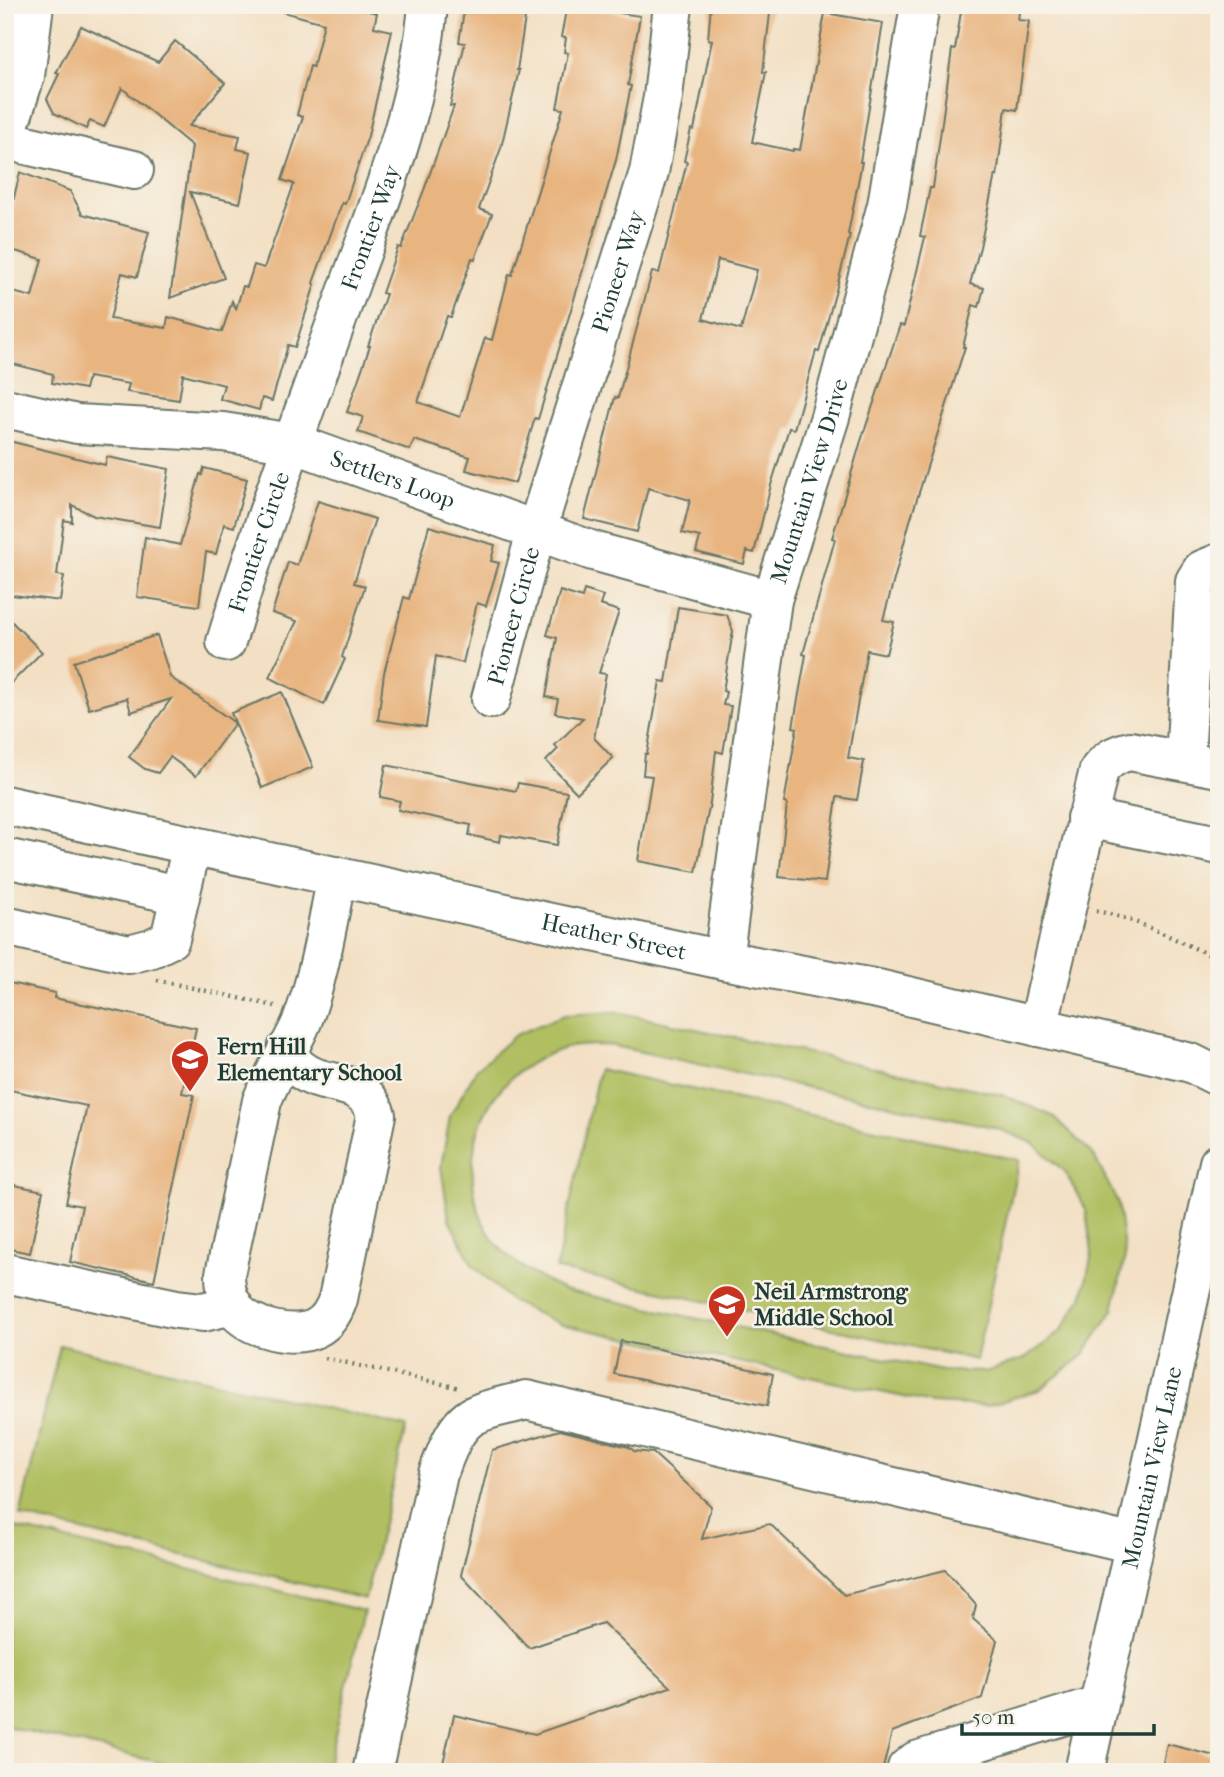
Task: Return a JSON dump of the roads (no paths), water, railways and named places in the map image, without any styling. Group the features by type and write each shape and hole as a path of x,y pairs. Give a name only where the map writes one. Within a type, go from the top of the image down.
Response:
{"street":[{"path":"34,5 15,75 5,139 134,170"},
{"name":"Frontier Way","path":"293,443 383,200 407,114 426,29 428,5"},
{"name":"Pioneer Way","path":"536,532 649,172 663,97 673,5"},
{"name":"Mountain View Drive","path":"723,960 772,600 830,417 887,205 920,5"},
{"name":"Settlers Loop","path":"5,408 77,424 223,432 293,443 593,551 772,600"},
{"name":"Frontier Circle","path":"226,642 293,443"},
{"name":"Pioneer Circle","path":"491,699 536,532"},
{"path":"1038,1027 1099,770 1117,754 1130,751 1202,765 1195,581 1202,570 1219,563"},
{"name":"Heather Street","path":"5,805 723,960 878,989 1191,1063 1219,1077"},
{"path":"1086,818 1219,845"},
{"path":"5,926 129,954 152,948 170,939 192,845"},
{"path":"5,858 180,895"},
{"path":"287,1049 297,1067 310,1075 357,1089 367,1096 376,1115 373,1140 334,1311 326,1322 303,1332 290,1332 247,1320 233,1305 225,1287 228,1260 262,1101 271,1077 302,1021 314,986 337,876"},
{"name":"Mountain View Lane","path":"1084,1772 1219,1163"},
{"path":"5,1273 177,1310 203,1312 233,1305"},
{"path":"372,1772 438,1474 447,1450 461,1426 476,1414 526,1400 1134,1544"},
{"path":"906,1772 916,1761 1098,1705"}],"place":[{"name":"Fern Hill Elementary School","path":"190,1093"},
{"name":"Neil Armstrong Middle School","path":"727,1338"}]}
